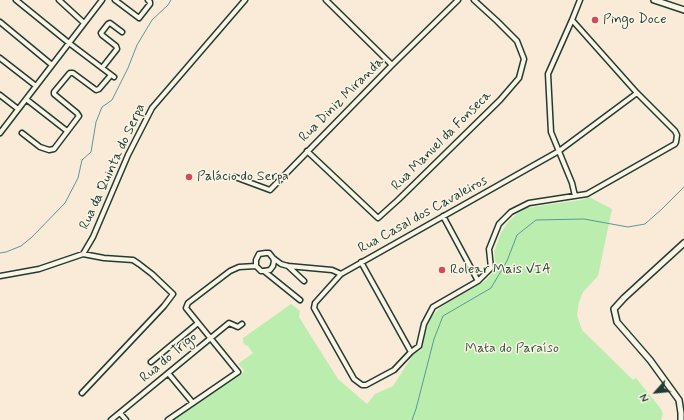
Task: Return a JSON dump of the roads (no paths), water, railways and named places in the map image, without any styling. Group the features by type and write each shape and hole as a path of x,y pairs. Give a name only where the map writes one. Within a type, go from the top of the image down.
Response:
{"street":[{"path":"16,0 113,76 99,89 95,90 72,73 69,74 54,92 55,96 79,116 54,149 50,150 40,147 22,133"},
{"path":"59,0 84,23"},
{"path":"0,133 102,0"},
{"path":"115,0 139,18 150,4 148,0"},
{"name":"Rua da Quinta do Serpa","path":"83,254 93,236 128,155 152,108 245,0"},
{"path":"326,0 392,65"},
{"name":"Rua Diniz Miranda","path":"235,177 270,190 458,0"},
{"name":"Rua Manuel da Fonseca","path":"307,151 378,218 383,214 494,106 519,78 524,59 516,41 474,0"},
{"path":"575,196 572,183 551,132 548,74 580,0"},
{"path":"654,0 684,10"},
{"path":"361,262 410,352 419,346 424,324 433,307 478,282 491,268 490,249 499,224 511,212 529,203 586,194 675,144 677,141 677,135 675,131 637,93 572,20"},
{"path":"0,22 52,65"},
{"path":"102,68 117,49 116,46 102,35 102,33 110,23 122,32"},
{"path":"0,58 36,86"},
{"name":"Rua Casal dos Cavaleiros","path":"410,352 394,370 366,385 363,385 353,378 314,308 315,303 341,274 558,151 637,93"},
{"path":"0,95 18,109"},
{"path":"26,99 67,131"},
{"path":"443,216 478,282"},
{"path":"680,420 681,413 679,400 650,360 617,322 614,309 684,243"},
{"path":"300,300 258,269 256,266 256,260 259,254 269,253 281,264 288,266 332,270 341,274"},
{"path":"0,276 38,269 83,254 104,258 132,260 152,274 173,294 164,306 82,394"},
{"path":"264,272 272,268 274,263 273,258"},
{"path":"168,420 238,372 186,308 188,302 230,271 239,267 256,266"},
{"path":"288,266 304,281"},
{"name":"Rua do Trigo","path":"111,420 229,322 238,327 242,324"},
{"path":"151,362 198,323"},
{"path":"168,373 193,403"},
{"path":"120,413 126,420"}],"waterway":[{"path":"0,253 21,246 32,237 65,203 78,178 82,160 91,152 96,122 102,107 112,100 128,68 137,45 152,20 168,5 171,0"},
{"path":"412,420 434,339 443,316 491,288 507,261 517,235 536,220 584,219 628,227 645,224 684,187"}],"place":[{"name":"Pingo Doce","path":"595,20"},
{"name":"Palácio do Serpa","path":"189,177"},
{"name":"Rolear Mais VIA","path":"442,270"}],"park label":[{"name":"Mata do Paraíso","path":"512,349"}]}
